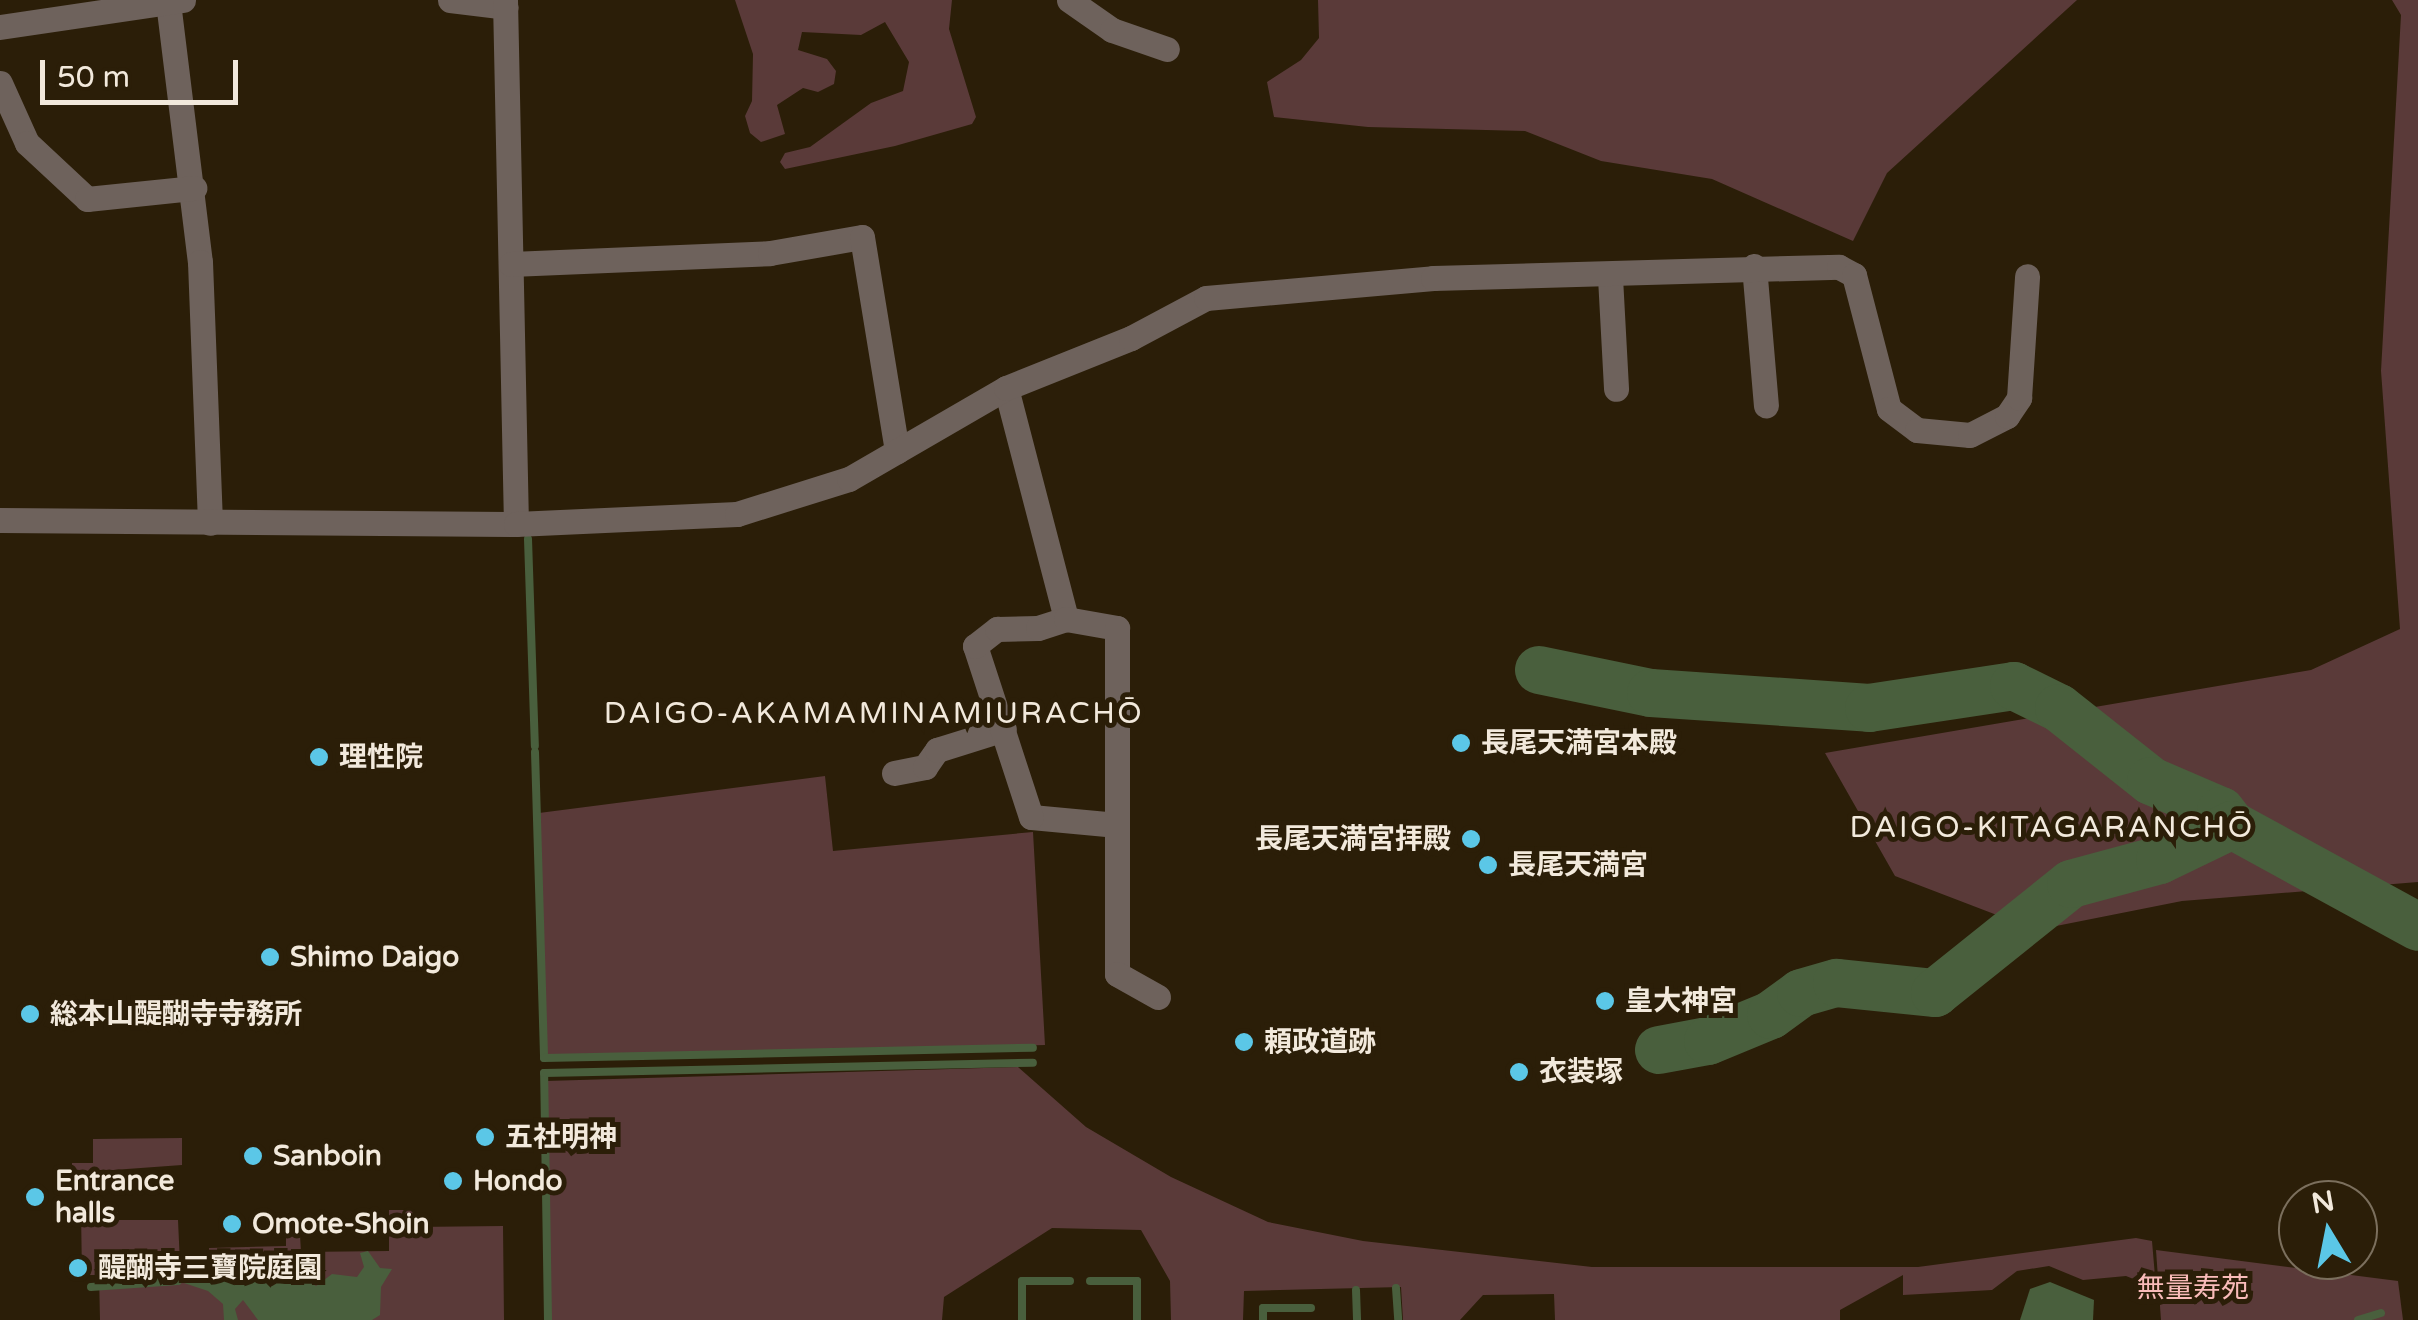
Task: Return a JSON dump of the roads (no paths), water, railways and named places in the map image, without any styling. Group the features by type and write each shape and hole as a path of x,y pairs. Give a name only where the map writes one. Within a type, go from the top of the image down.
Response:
{"street":[{"path":"450,0 506,4 516,524"},
{"path":"1070,0 1112,30 1167,49"},
{"path":"0,27 177,1 194,188 210,523"},
{"path":"0,82 27,143 87,199 194,188"},
{"path":"510,264 770,252 862,237 897,450"},
{"path":"0,520 516,524 738,514 850,480 1006,388 1131,338 1206,298 1432,278 1610,277 1820,265 1854,275 1889,409 1917,430 1970,436 2008,416 2019,398 2026,276"},
{"path":"1754,266 1766,406"},
{"path":"1610,277 1616,389"},
{"path":"1006,388 1066,619"},
{"path":"1116,825 1031,817 975,646 997,629 1038,628 1066,619 1116,628 1117,974 1158,997"},
{"path":"894,773 924,767 936,750 1004,729"}],"waterway":[{"path":"528,539 535,746"},
{"path":"1539,670 1651,693 1869,708 2014,686 2059,708 2151,781 2221,811 2232,825 2418,927"},
{"path":"535,752 544,1058 1033,1048"},
{"path":"1659,1050 1708,1041 1771,1015 1801,993 1837,983 1935,993 2071,884 2160,860 2232,825"},
{"path":"548,1320 544,1073 1033,1063"},
{"path":"91,1287 178,1281"},
{"path":"1022,1320 1022,1281 1070,1281"},
{"path":"1090,1281 1137,1281 1137,1320"},
{"path":"1396,1288 1398,1320"},
{"path":"1356,1290 1357,1320"},
{"path":"1263,1320 1263,1308 1311,1308"},
{"path":"2358,1320 2381,1313"}],"place":[{"name":"長尾天満宮本殿","path":"1461,743"},
{"name":"理性院","path":"319,757"},
{"name":"長尾天満宮拝殿","path":"1471,839"},
{"name":"長尾天満宮","path":"1488,865"},
{"name":"Shimo Daigo","path":"270,957"},
{"name":"皇大神宮","path":"1605,1001"},
{"name":"総本山醍醐寺寺務所","path":"30,1014"},
{"name":"頼政道跡","path":"1244,1042"},
{"name":"衣装塚","path":"1519,1072"},
{"name":"五社明神","path":"485,1137"},
{"name":"Sanboin","path":"253,1156"},
{"name":"Hondo","path":"453,1181"},
{"name":"Entrance halls","path":"35,1197"},
{"name":"Omote-Shoin","path":"232,1224"},
{"name":"醍醐寺三寶院庭園","path":"78,1268"}],"district":[{"name":"DAIGO-AKAMAMINAMIURACHŌ","path":"874,714"},
{"name":"DAIGO-KITAGARANCHŌ","path":"2052,828"}],"park label":[{"name":"無量寿苑","path":"2193,1288"}]}
